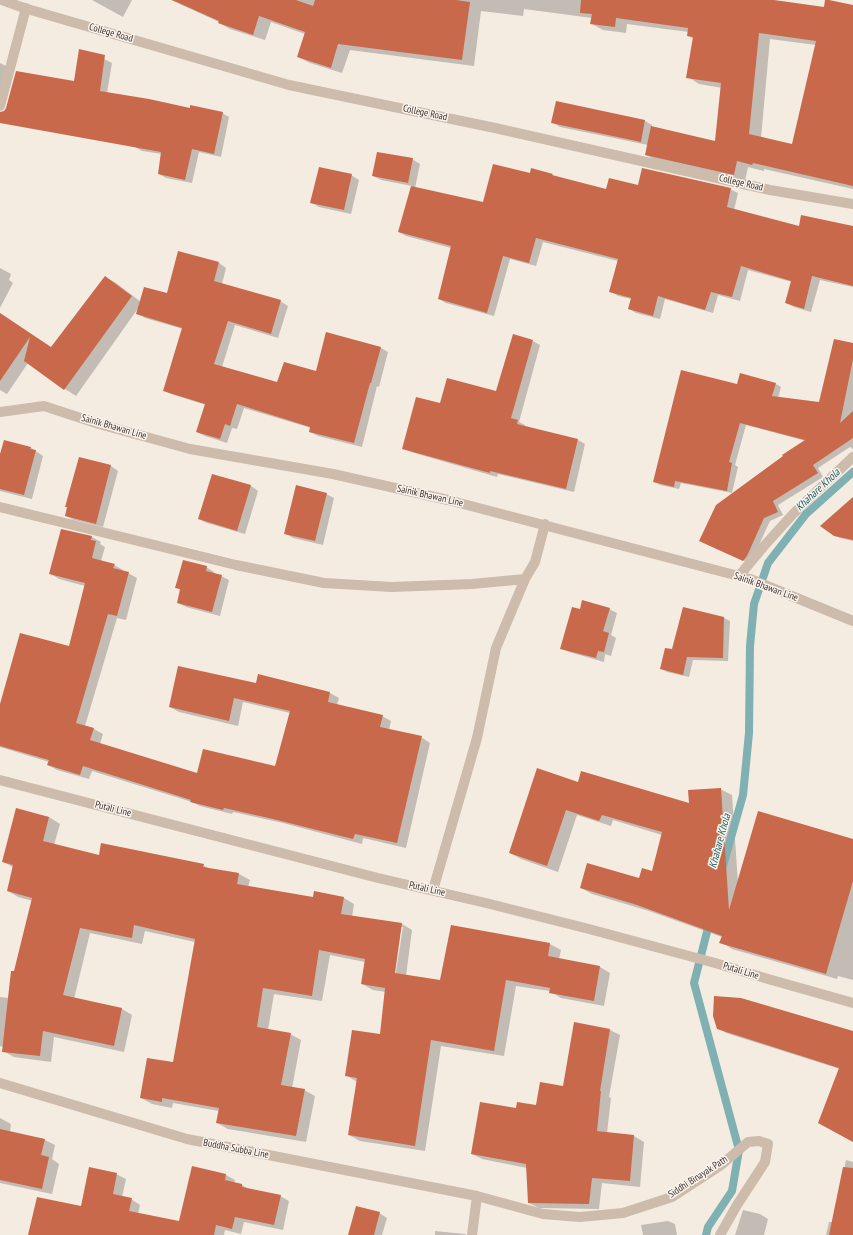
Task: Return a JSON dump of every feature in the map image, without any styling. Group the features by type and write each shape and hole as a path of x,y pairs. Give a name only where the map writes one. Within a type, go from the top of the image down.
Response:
{"street":[{"name":"College Road","path":"2,0 289,85 495,128 770,190 853,204"},
{"path":"0,106 26,8"},
{"name":"Sainik Bhawan Line","path":"0,412 44,406 99,424 190,448 333,474 448,500 545,524 750,579 853,621"},
{"path":"739,576 793,514 853,457"},
{"path":"0,507 236,564 324,583 392,587 472,584 525,579"},
{"path":"433,890 478,738 496,648 525,579 535,562 545,524"},
{"name":"Putali Line","path":"0,780 378,878 433,890 589,929 683,954 853,1003"},
{"name":"Buddha Subba Line","path":"0,1083 187,1140 477,1196"},
{"name":"Siddhi Binayak Path","path":"477,1196 543,1214 580,1217 623,1213 672,1197 721,1165 748,1142 759,1141 768,1144 765,1162 737,1205 720,1235"},
{"path":"472,1235 477,1196"}],"building":[{"path":"172,0 296,0 313,6 315,0 456,0 470,2 462,60 338,44 331,68 297,57 305,32 259,16 253,35 218,23 219,21"},
{"path":"581,0 774,0 824,7 825,0 829,0 853,5 853,186 753,163 752,165 737,161 734,175 645,155 651,126 715,141 721,83 686,78 693,37 687,36 688,28 616,18 615,27 590,24 592,14 580,13","holes":["759,33 816,41 792,144 749,134"]},
{"path":"79,49 105,55 100,91 149,99 190,108 190,105 223,112 214,154 192,149 185,180 158,174 161,152 0,123 0,112 4,111 6,108 16,71 74,81"},
{"path":"556,101 645,120 641,142 551,123"},
{"path":"377,152 413,158 408,183 372,176"},
{"path":"493,164 530,173 531,168 606,189 609,178 638,185 642,168 731,188 727,207 799,226 801,215 853,226 853,286 812,276 804,309 785,303 791,281 741,266 732,297 711,292 705,310 658,296 653,316 628,309 631,298 609,292 618,259 536,238 529,263 503,256 487,313 438,299 451,246 398,232 411,186 483,202"},
{"path":"319,167 352,174 344,210 310,203"},
{"path":"178,251 219,262 214,281 281,300 271,334 228,321 214,364 277,382 284,362 316,371 326,332 381,347 354,443 309,432 310,427 237,404 230,426 225,424 220,439 196,432 205,404 163,391 182,328 136,314 144,287 167,293"},
{"path":"105,276 132,296 64,390 24,361 30,337 0,381 0,313 51,347"},
{"path":"513,334 533,340 511,418 518,420 517,424 578,439 566,489 490,471 490,473 402,449 416,397 440,403 447,378 496,391"},
{"path":"834,339 853,343 853,359 840,423 853,411 853,438 813,465 818,473 773,501 778,512 764,518 747,556 743,561 699,541 716,505 783,456 782,455 805,440 740,423 729,462 732,463 727,491 675,481 674,487 653,482 681,370 737,384 740,373 776,383 772,396 819,402"},
{"path":"4,440 31,447 30,449 36,450 24,495 0,489 0,454"},
{"path":"79,457 111,465 96,524 65,516 67,507 65,507"},
{"path":"212,474 251,485 237,531 198,519"},
{"path":"296,485 327,493 315,541 284,534"},
{"path":"853,497 853,540 834,536 820,526"},
{"path":"61,529 92,536 91,540 96,541 92,558 115,564 113,568 129,572 117,616 108,614 76,723 94,728 90,740 197,773 203,749 275,766 290,711 234,698 229,721 169,707 178,666 256,683 258,674 330,692 328,702 383,715 380,727 422,736 397,843 355,834 353,839 273,819 224,808 223,810 190,802 191,800 83,766 80,775 47,765 49,760 0,746 0,704 20,633 69,646 85,583 49,574"},
{"path":"183,560 207,566 206,571 222,575 212,612 177,603 180,589 175,588"},
{"path":"582,600 610,608 603,631 609,633 604,652 598,651 596,658 560,649 572,607 580,609"},
{"path":"683,607 724,617 723,658 687,657 683,675 660,669 665,648 672,649"},
{"path":"537,768 578,782 581,771 689,803 688,790 721,788 729,910 758,811 853,839 853,881 826,974 719,943 722,936 637,905 580,888 587,863 639,878 642,868 652,871 662,832 602,815 599,821 566,810 547,866 509,853"},
{"path":"16,808 49,817 43,841 99,855 101,843 204,864 203,867 239,873 237,884 313,897 314,891 344,897 341,914 402,923 395,973 440,980 451,925 550,943 548,956 600,966 594,1001 549,993 550,988 506,980 494,1051 431,1040 415,1146 348,1135 357,1078 345,1076 352,1030 380,1034 385,988 361,984 365,959 319,950 312,996 263,988 257,1027 291,1033 281,1085 305,1089 296,1136 216,1123 219,1108 162,1098 162,1102 140,1098 147,1058 173,1062 195,939 134,925 132,938 80,928 63,995 122,1008 114,1046 43,1031 40,1056 2,1052 11,971 14,971 32,898 7,891 13,865 2,862"},
{"path":"714,996 741,998 853,1031 853,1142 818,1123 839,1068 717,1029 713,1016"},
{"path":"574,1022 610,1029 600,1091 597,1131 634,1135 630,1181 592,1178 589,1204 528,1203 526,1164 471,1154 480,1102 516,1108 517,1102 536,1105 540,1082 563,1086"},
{"path":"0,1129 45,1139 41,1155 49,1157 42,1189 0,1180"},
{"path":"192,1166 226,1174 225,1180 242,1184 242,1187 281,1195 274,1225 235,1217 232,1229 216,1225 214,1235 28,1235 37,1197 81,1206 89,1167 117,1173 113,1194 132,1198 129,1211 179,1221"},
{"path":"843,1167 853,1168 853,1235 829,1235"},
{"path":"356,1206 380,1212 374,1235 348,1235"}],"waterway":[{"name":"Khahare Khola","path":"723,866 743,795 749,733 750,646 754,604 768,563 806,514 853,472"},
{"name":"Khahare Khola","path":"706,1235 708,1227 732,1191 739,1150 694,983 710,920"}]}
